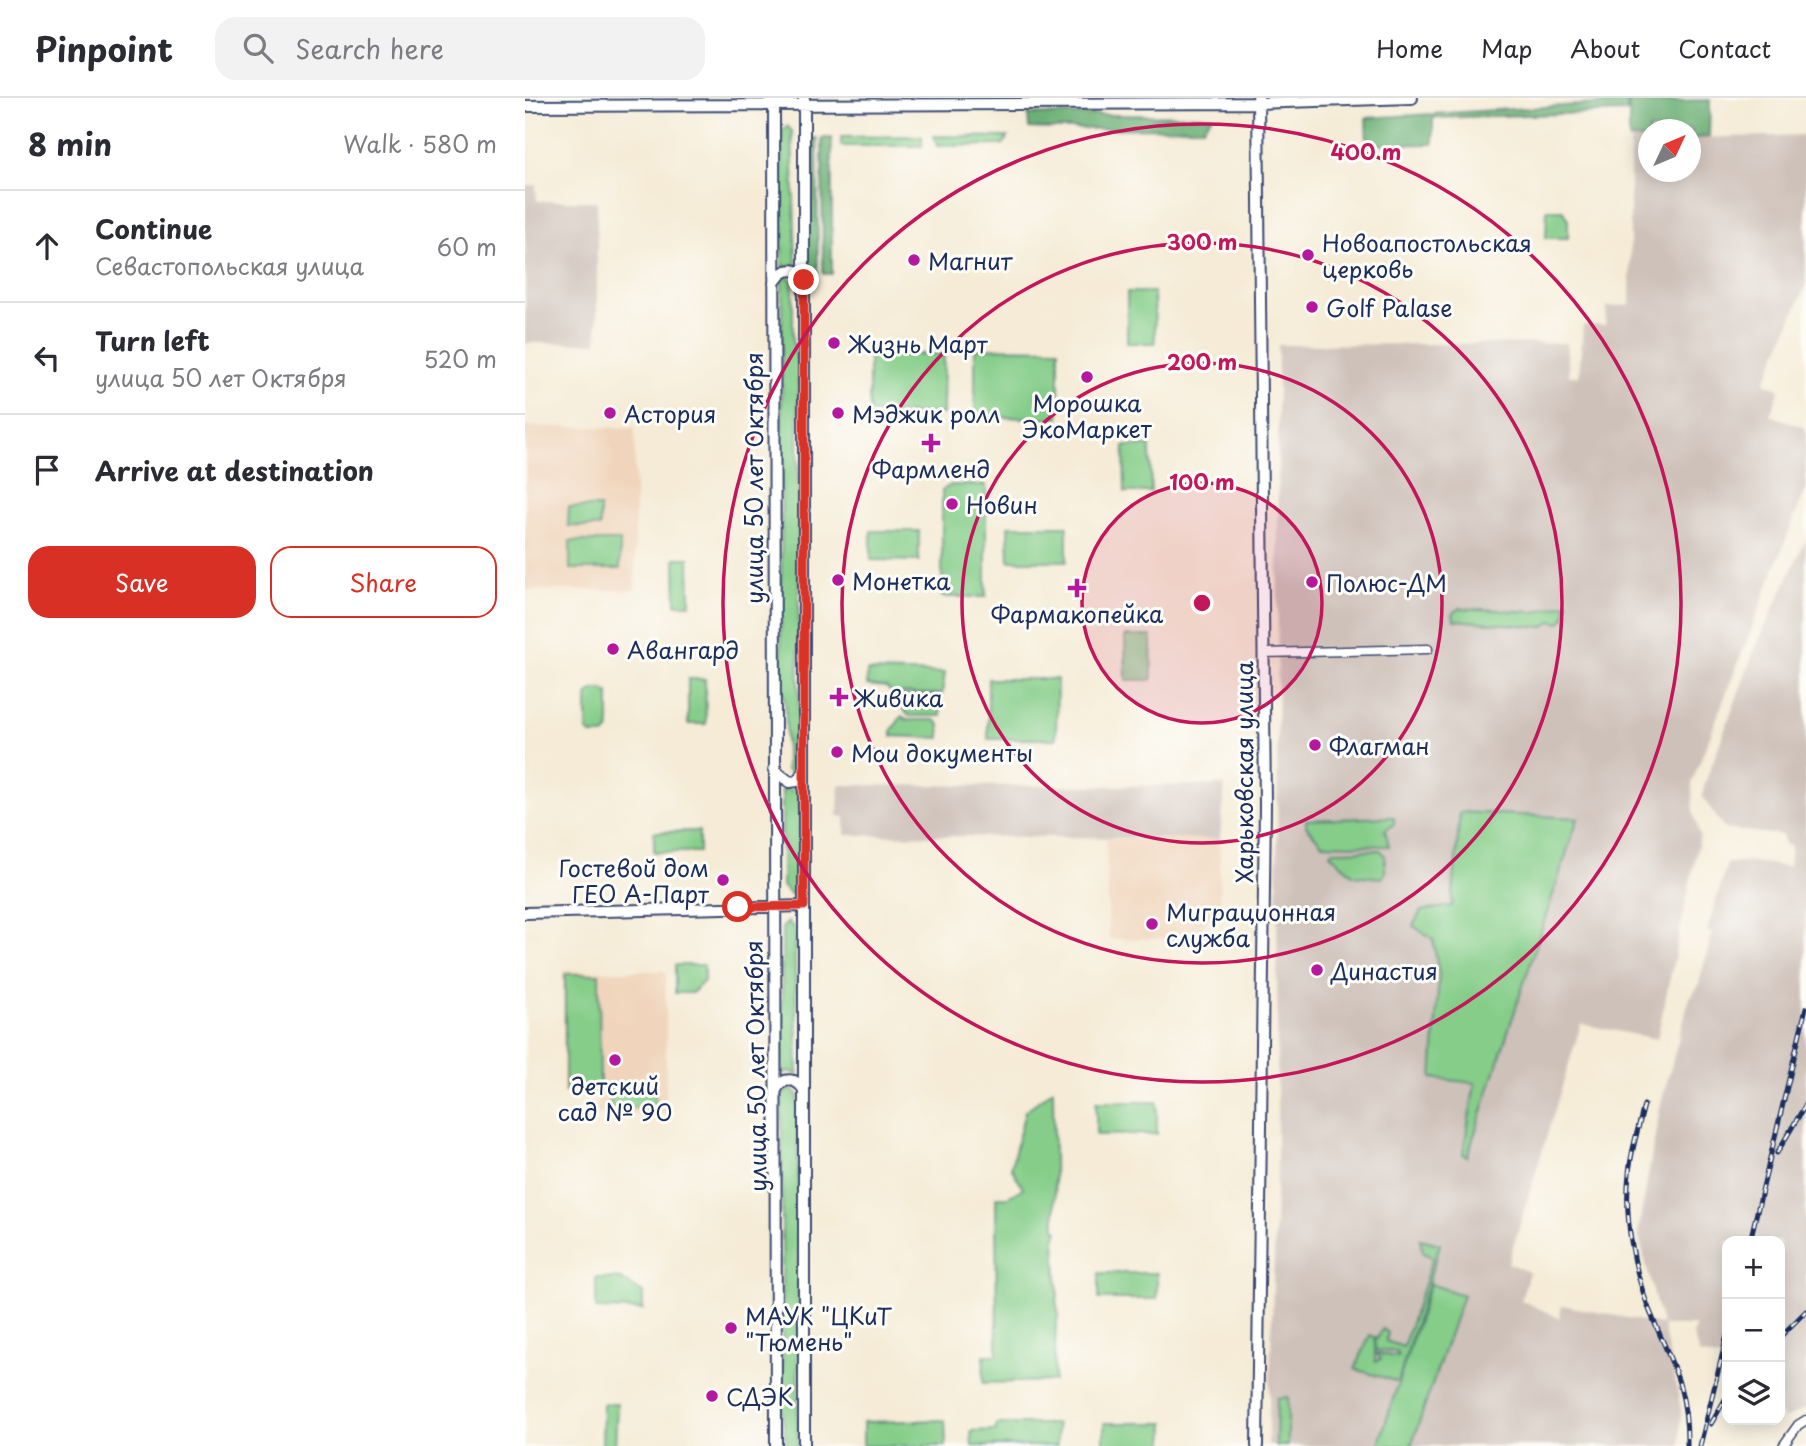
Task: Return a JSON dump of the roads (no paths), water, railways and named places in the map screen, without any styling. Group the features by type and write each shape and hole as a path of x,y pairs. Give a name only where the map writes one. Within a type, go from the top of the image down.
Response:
{"main road":[{"path":"525,106 1412,98"},
{"name":"Харьковская улица","path":"1257,1446 1265,961 1258,100"},
{"name":"улица 50 лет Октября","path":"774,102 776,1446"},
{"name":"улица 50 лет Октября","path":"804,102 804,1446"},
{"path":"774,283 784,271 790,269 797,271 804,280"},
{"path":"774,770 790,782 801,777 804,771"},
{"path":"525,913 804,906"},
{"path":"776,1090 783,1081 789,1079 796,1081 804,1090"}],"street":[{"path":"1264,653 1428,649"},
{"path":"1783,1446 1798,1425 1806,1420"}],"railway":[{"path":"1751,1236 1806,1008"},
{"path":"1777,1153 1806,1104"},
{"path":"1644,1105 1630,1164 1629,1224 1643,1293 1681,1390 1687,1425 1687,1446"},
{"path":"1785,1332 1806,1311"},
{"path":"1700,1446 1722,1356"},
{"path":"1711,1424 1722,1405"}],"place":[{"name":"Новоапостольская церковь","path":"1308,255"},
{"name":"Магнит","path":"914,260"},
{"name":"Golf Palase","path":"1312,307"},
{"name":"Жизнь Март","path":"834,343"},
{"name":"Морошка ЭкоМаркет","path":"1087,377"},
{"name":"Астория","path":"610,413"},
{"name":"Мэджик ролл","path":"838,413"},
{"name":"Фармленд","path":"931,443"},
{"name":"Новин","path":"952,504"},
{"name":"Монетка","path":"838,580"},
{"name":"Полюс-ДМ","path":"1312,582"},
{"name":"Фармакопейка","path":"1077,588"},
{"name":"Авангард","path":"613,649"},
{"name":"Живика","path":"839,697"},
{"name":"Флагман","path":"1315,745"},
{"name":"Мои документы","path":"837,752"},
{"name":"Гостевой дом ГЕО А-Парт","path":"723,880"},
{"name":"Миграционная служба","path":"1152,924"},
{"name":"Династия","path":"1317,970"},
{"name":"детский сад № 90","path":"615,1060"},
{"name":"МАУК \"ЦКиТ \"Тюмень\"","path":"731,1328"},
{"name":"СДЭК","path":"712,1396"}]}
